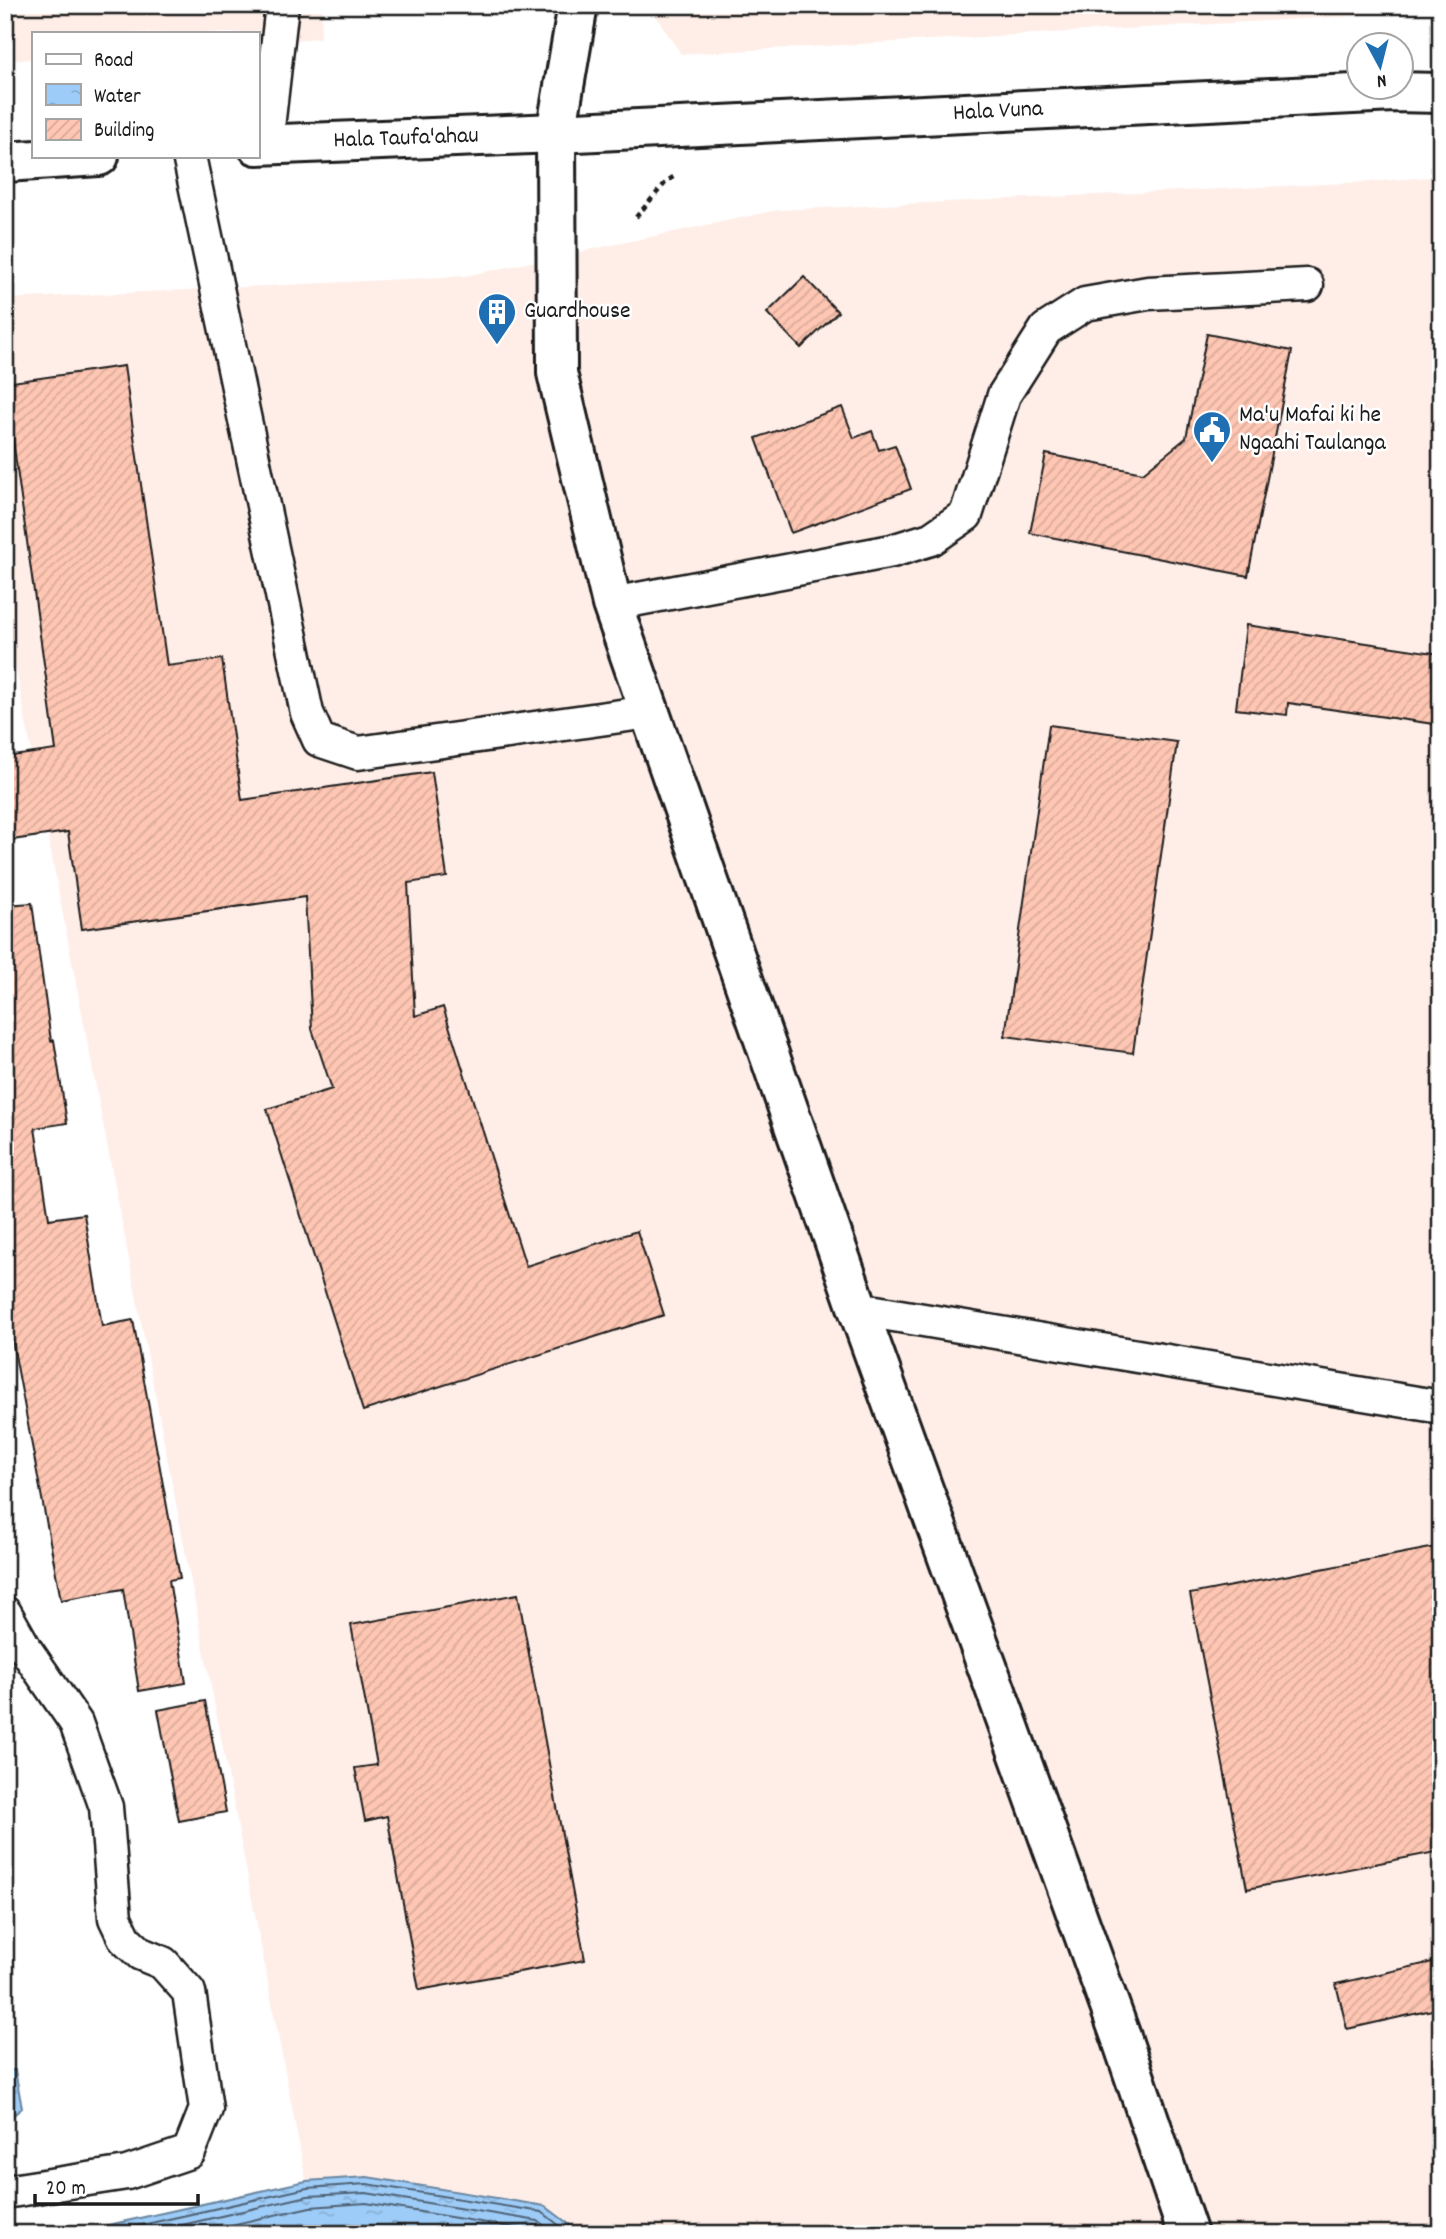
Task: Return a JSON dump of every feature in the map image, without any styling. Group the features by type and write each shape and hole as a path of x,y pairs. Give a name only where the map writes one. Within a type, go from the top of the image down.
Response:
{"street":[{"path":"578,5 556,134 557,373 612,604 858,1309 1121,2037 1188,2234"},
{"name":"Hala Vuna","path":"556,134 1394,92 1441,93"},
{"name":"Hala Taufa'ahau","path":"261,145 556,134"},
{"path":"5,162 68,158"}],"lane":[{"path":"261,145 282,5"},
{"path":"189,158 307,713 319,740 358,753 649,712"},
{"path":"612,604 892,551 931,539 966,515 1004,395 1046,330 1085,304 1148,293 1307,285"},
{"path":"858,1309 1441,1407"},
{"path":"5,1613 26,1650 76,1723 106,1807 115,1918 125,1939 141,1954 163,1963 189,1992 206,2109 189,2152 127,2173 5,2192"}],"shaded area":[{"path":"5,5 323,5 320,38 259,43 259,32 32,32 32,59 5,61"},
{"path":"648,5 1357,5 1357,16 681,54"},
{"path":"1441,176 1441,2234 582,2234 545,2206 367,2177 306,2181 5,613 5,299 465,276 778,210 1367,182"}],"water":[{"path":"15,2070 22,2108 5,2122 5,2071"},
{"path":"367,2177 545,2206 582,2234 68,2234 306,2181"}],"building":[{"path":"804,277 838,312 801,348 767,313"},
{"name":"Ma'u Mafai ki he Ngaahi Taulanga","path":"1207,334 1292,351 1248,576 1030,533 1046,454 1143,473 1186,438"},
{"path":"124,366 167,666 222,659 242,800 432,772 447,877 408,883 415,1016 443,1007 526,1266 637,1231 664,1315 363,1411 267,1109 332,1089 312,1029 305,897 82,929 68,832 5,841 5,757 56,750 5,383"},
{"path":"842,407 854,438 872,431 879,450 895,445 911,489 791,533 756,438"},
{"path":"1246,625 1441,654 1441,725 1288,703 1287,715 1236,709"},
{"path":"1049,725 1177,742 1133,1053 1005,1036"},
{"path":"32,903 51,1041 54,1040 67,1123 35,1128 49,1219 84,1214 102,1326 133,1320 180,1578 169,1580 186,1683 139,1691 123,1589 61,1600 5,1302 5,905"},
{"path":"1441,1546 1441,1851 1247,1889 1190,1594"},
{"path":"518,1594 585,1960 419,1990 387,1816 365,1821 355,1768 377,1765 351,1625"},
{"path":"205,1701 226,1812 179,1821 158,1710"},
{"path":"1441,1960 1441,2008 1347,2029 1336,1984"}],"place":[{"name":"Guardhouse","path":"497,346"},
{"name":"Ma'u Mafai ki he Ngaahi Taulanga","path":"1212,464"}]}
